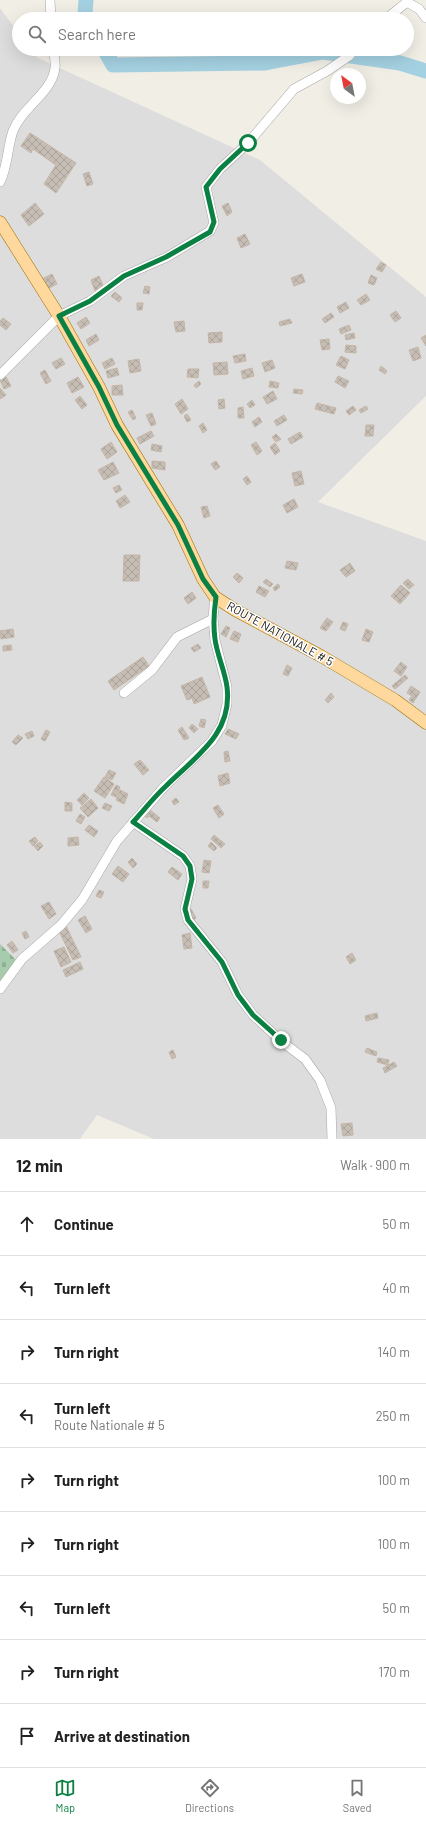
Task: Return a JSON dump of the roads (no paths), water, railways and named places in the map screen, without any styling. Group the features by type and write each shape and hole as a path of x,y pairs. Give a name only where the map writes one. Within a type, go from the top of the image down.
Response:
{"main road":[{"name":"ROUTE NATIONALE # 5","path":"0,222 59,316 99,387 117,425 178,525 203,579 216,597 235,610 321,656 395,700 426,723"}],"street":[{"path":"50,0 51,12"},
{"path":"395,12 407,2 419,9 426,18"},
{"path":"0,182 5,171 13,131 26,109 50,83 55,67 54,56"},
{"path":"0,375 59,316 90,301 124,276 166,257 210,232 214,222 206,187 215,175 248,143 294,89 327,71 349,56"},
{"path":"0,989 22,959 61,925 82,900 117,841 164,787 212,741 222,725 227,704 227,687 215,640 213,619 216,597"},
{"path":"124,693 152,670 177,637 213,619"},
{"path":"133,822 183,856 190,866 192,879 185,909 188,920 218,957 238,995 253,1015 305,1059 320,1080 330,1108 332,1139"}],"waterway":[{"path":"85,12 86,0"},
{"path":"108,56 113,65 265,63 302,56"},
{"path":"351,56 400,63 426,71"}]}
